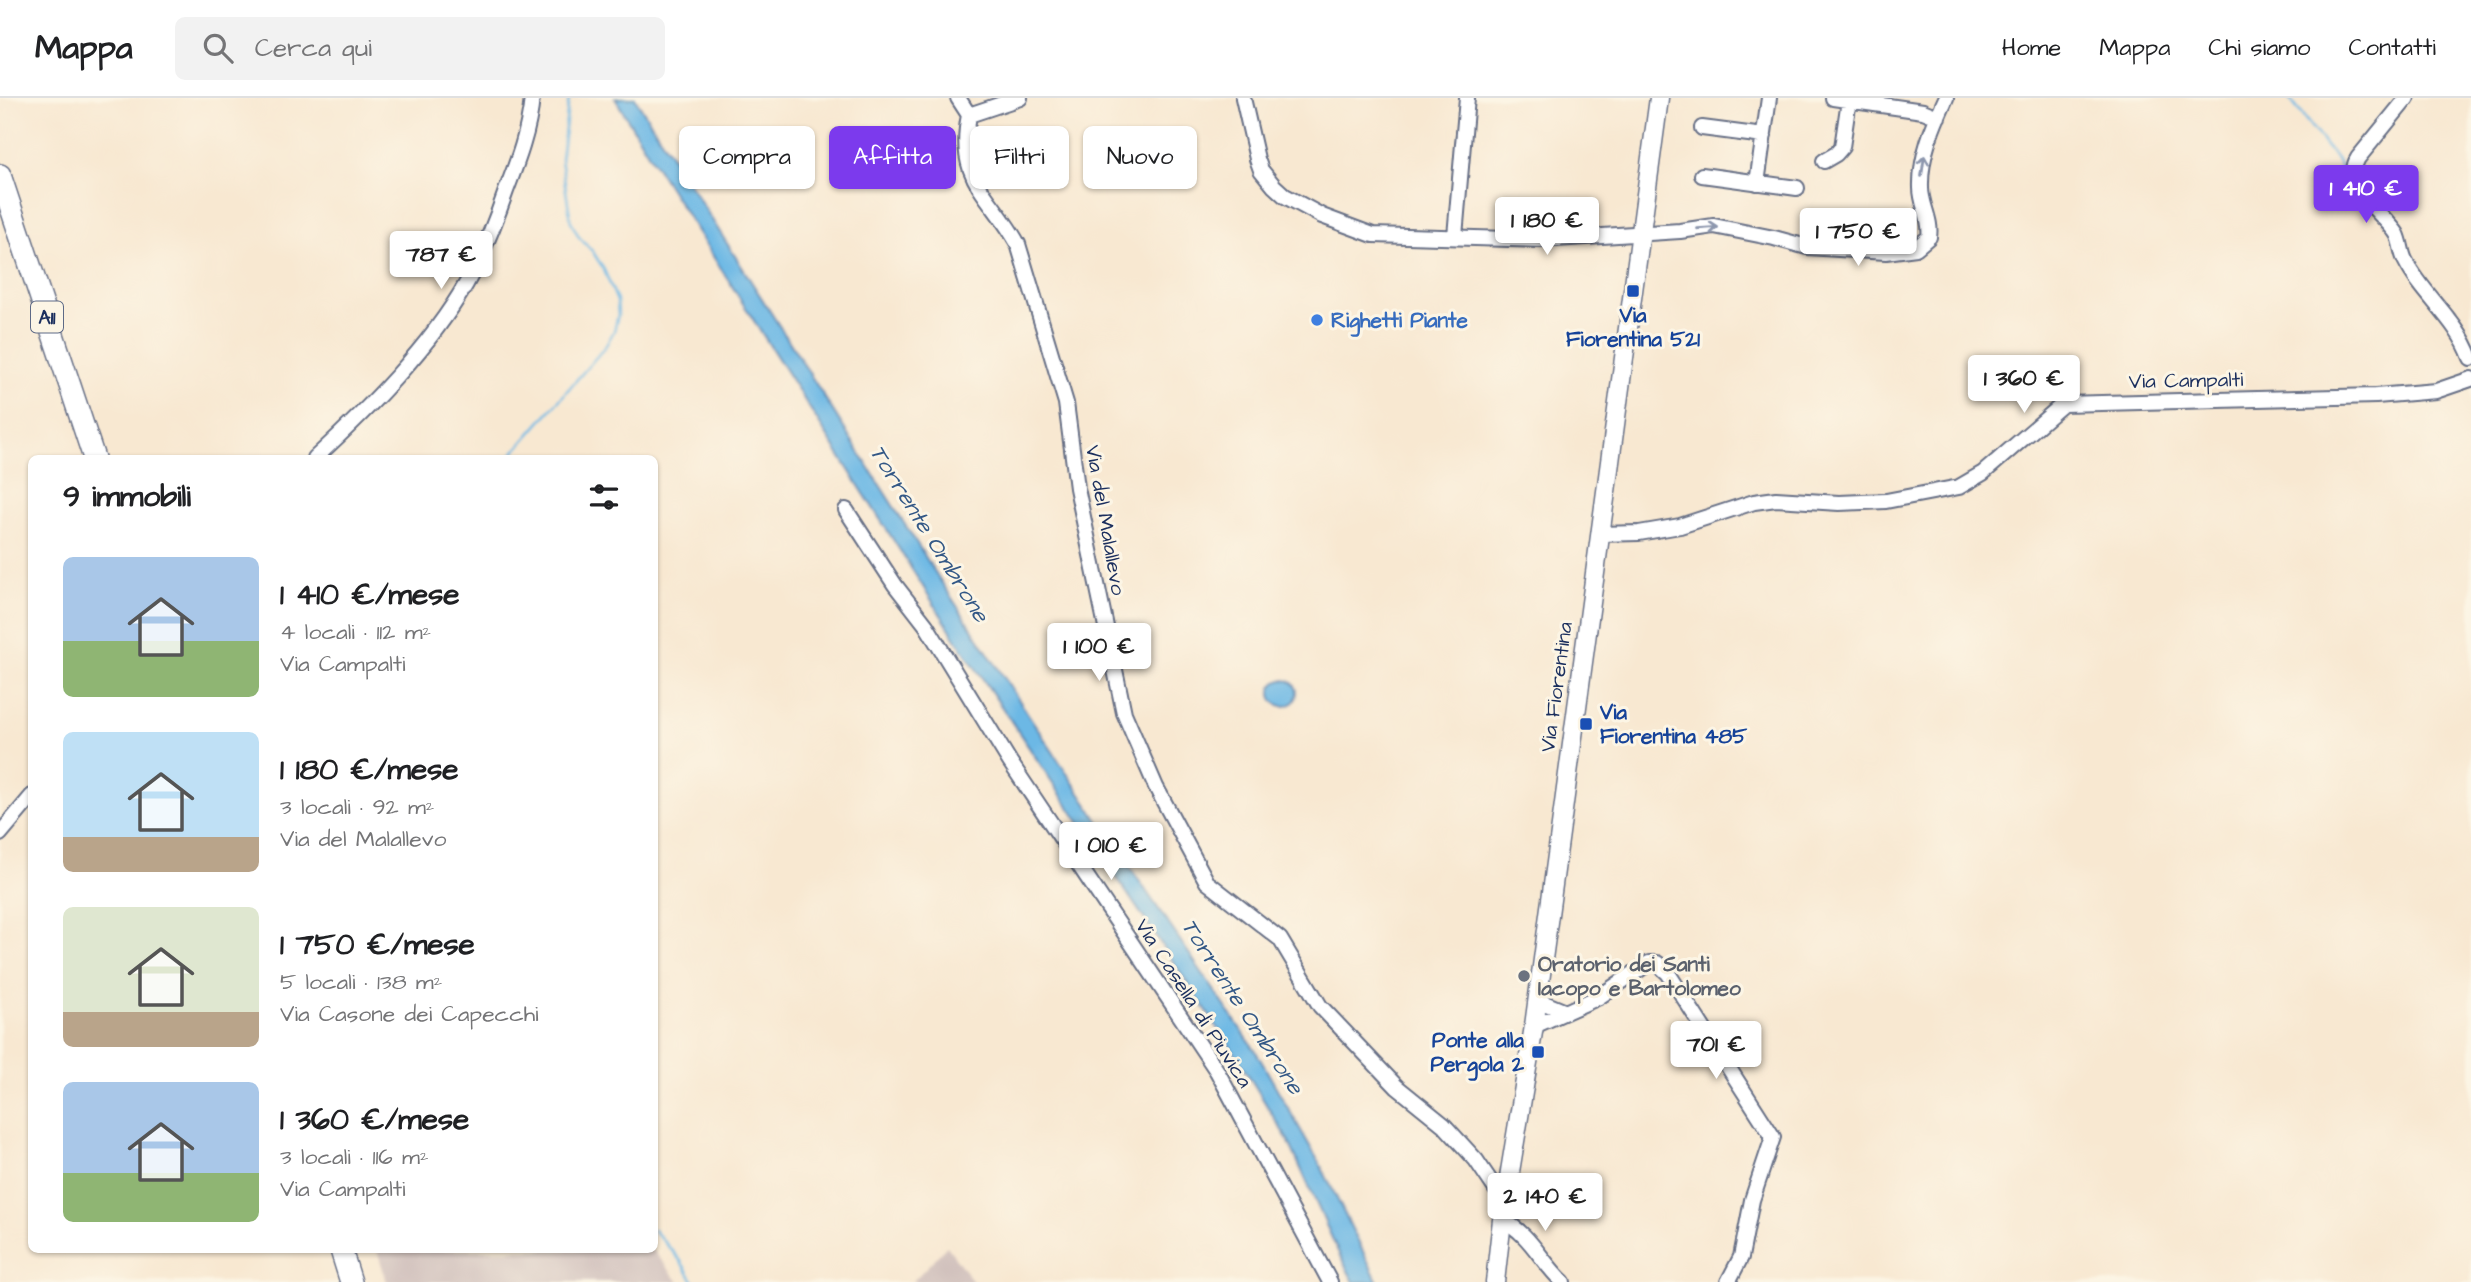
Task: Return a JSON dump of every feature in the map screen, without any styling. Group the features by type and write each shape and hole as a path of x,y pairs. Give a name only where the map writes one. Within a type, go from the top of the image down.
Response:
{"highway":[{"name":"A11","path":"0,175 93,455"},
{"name":"A11","path":"0,216 79,455"},
{"path":"342,1253 351,1282"},
{"path":"356,1253 365,1282"}],"main road":[{"name":"Via Fiorentina","path":"1495,1282 1503,1211 1534,1026 1659,98"}],"street":[{"path":"318,455 365,411 443,319 466,284 489,237 526,137 532,98"},
{"path":"958,98 969,115 1020,98"},
{"path":"1243,98 1261,170 1285,196 1322,216 1373,235 1540,240 1680,231 1714,226 1774,237 1807,247 1886,252 1916,248 1926,241 1930,231 1920,186 1928,141 1946,98"},
{"path":"1455,236 1467,98"},
{"path":"1757,183 1769,98"},
{"path":"1833,98 1923,111 1938,117"},
{"path":"2407,98 2358,158 2354,176 2365,197 2397,235 2404,259 2458,330 2471,358"},
{"path":"1824,161 1841,149 1854,100"},
{"name":"Via del Malallevo","path":"969,115 965,135 968,164 975,183 1018,244 1066,403 1077,488 1124,713 1158,791 1207,883 1280,939 1320,1006 1397,1087 1444,1125 1476,1160 1503,1211 1563,1282"},
{"path":"1702,128 1764,136"},
{"path":"1702,175 1797,188"},
{"name":"Via Campalti","path":"1600,534 1639,533 1680,526 1754,502 1776,499 1839,503 1886,501 1959,487 1983,473 2063,404 2376,396 2436,391 2471,379"},
{"name":"Via Casella di Piuvica","path":"846,510 895,585 926,625 1010,762 1217,1071 1330,1282"},
{"path":"0,834 28,801"},
{"path":"1534,1026 1599,997 1649,963 1657,963 1668,973 1773,1137 1752,1200 1741,1257 1728,1282"},
{"path":"1537,1000 1566,1012"}],"shaded area":[{"path":"947,1246 973,1282 912,1282"},
{"path":"378,1253 655,1253 679,1282 387,1282"}],"water":[{"path":"615,98 635,98 679,168 679,189 693,189 940,580 1099,822 1255,1050 1320,1164 1378,1282 1354,1282 1289,1142 1236,1055 962,648"},
{"path":"1284,680 1293,684 1297,693 1293,702 1284,706 1275,702 1271,693 1275,684"}],"waterway":[{"path":"512,455 605,347 614,331 618,315 617,301 604,270 571,222 561,159 569,98"},
{"path":"2289,98 2336,159 2351,186"},
{"path":"2411,256 2420,272"},
{"path":"2446,305 2464,330"},
{"path":"658,1235 680,1260 694,1282"}],"place":[{"name":"Via Fiorentina 521","path":"1633,291"},
{"name":"Righetti Piante","path":"1317,320"},
{"name":"Via Fiorentina 485","path":"1586,724"},
{"name":"Oratorio dei Santi Iacopo e Bartolomeo","path":"1524,976"},
{"name":"Ponte alla Pergola 2","path":"1538,1052"}],"water label":[{"name":"Torrente Ombrone","path":"930,533"},
{"name":"Torrente Ombrone","path":"1243,1006"}]}
